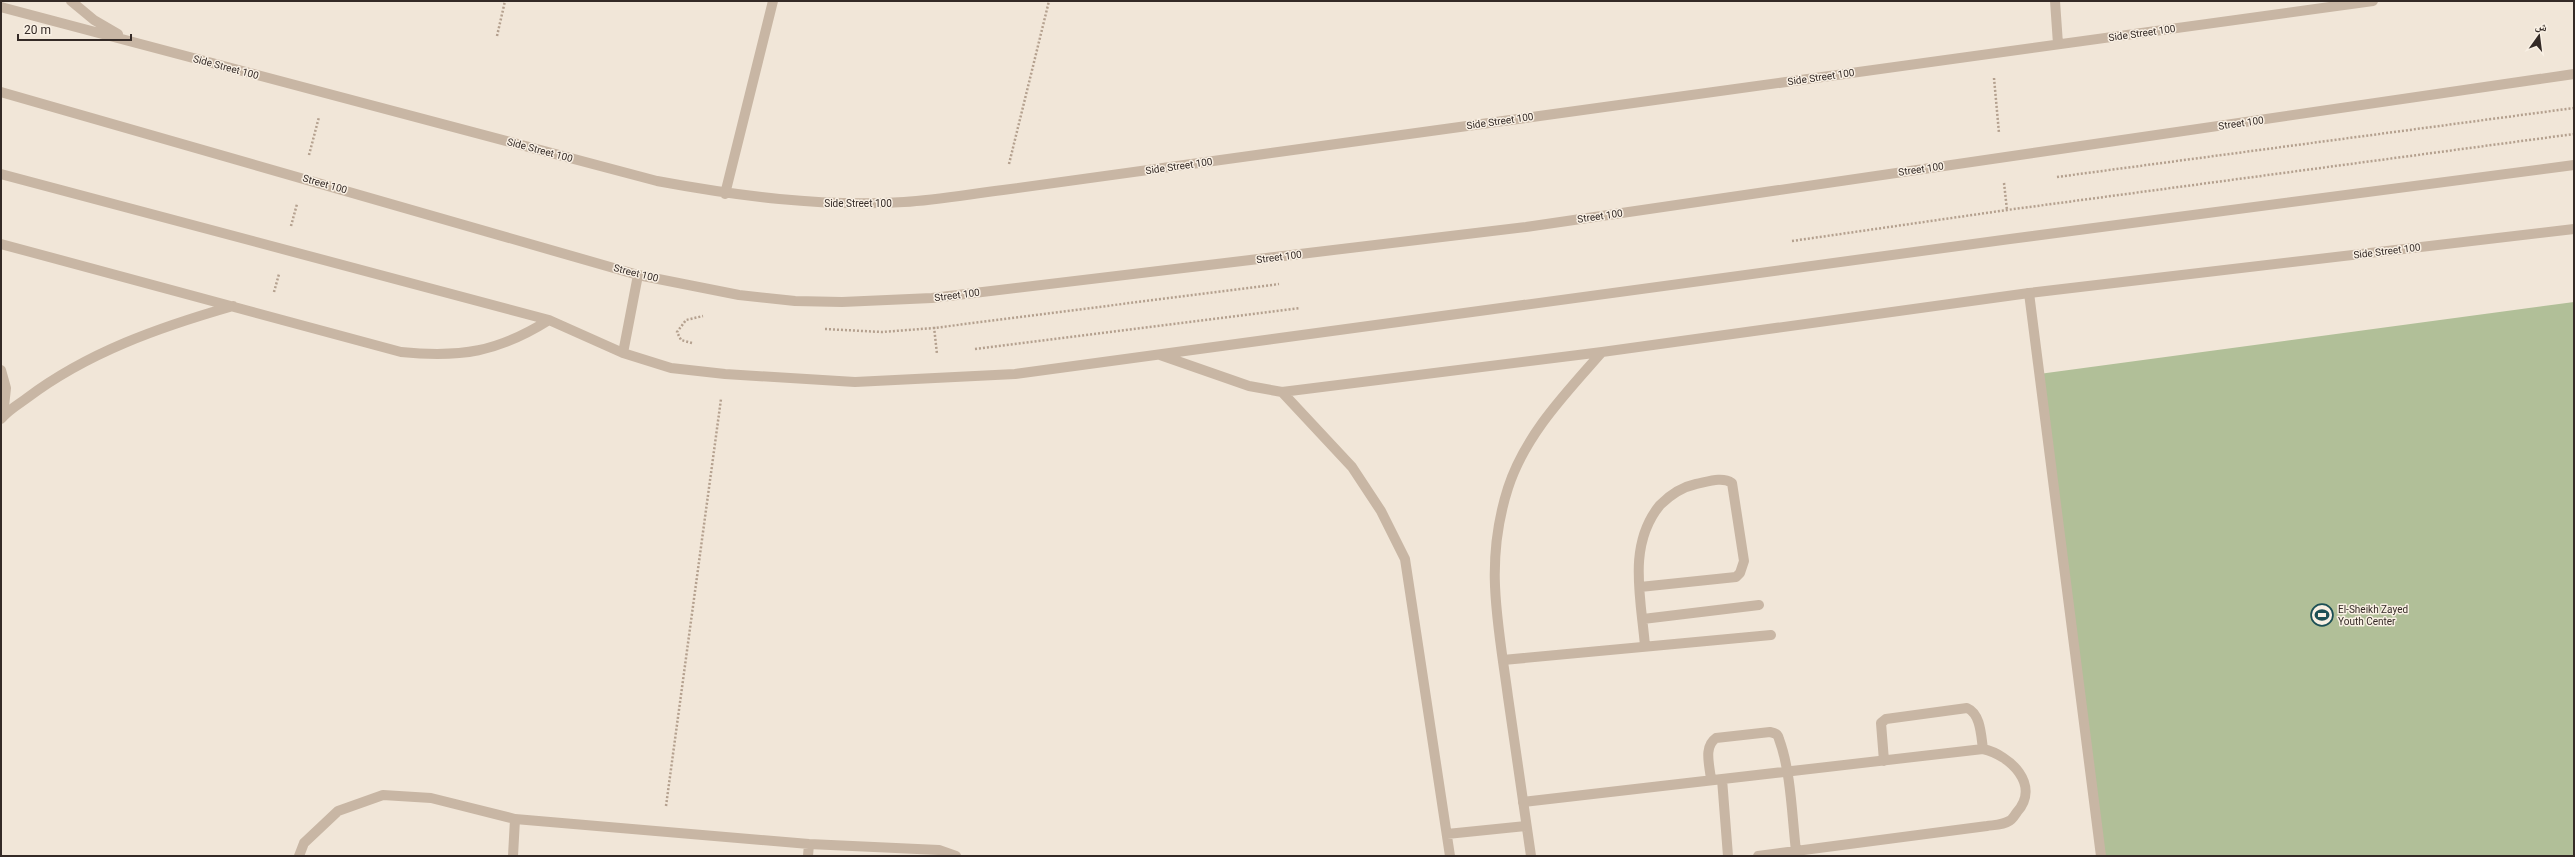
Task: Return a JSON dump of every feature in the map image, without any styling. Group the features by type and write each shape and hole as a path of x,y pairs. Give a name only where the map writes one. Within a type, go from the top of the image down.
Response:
{"street":[{"path":"71,1 94,20 132,41"},
{"path":"725,194 773,1"},
{"path":"2056,1 2058,44"},
{"name":"Side Street 100","path":"1,7 657,181 725,194 814,203 889,202 1003,190 2373,1"},
{"name":"Street 100","path":"1,92 638,275 739,295 795,301 842,302 932,298 1526,227 2574,74"},
{"path":"1,174 549,320 623,353 671,368 725,374 854,382 1015,374 2574,165"},
{"name":"Side Street 100","path":"1158,354 1242,384 1282,392 1602,352 2029,293 2574,228"},
{"path":"1,244 401,352 434,355 467,354 499,346 529,333 549,320"},
{"path":"623,353 638,275"},
{"path":"2029,293 2101,856"},
{"path":"2,417 40,388 85,361 132,339 181,321 233,306"},
{"path":"1531,856 1493,592 1496,539 1508,487 1531,439 1563,396 1602,352"},
{"path":"1,370 6,388 2,417"},
{"path":"1282,392 1352,467 1381,512 1405,559 1450,856"},
{"path":"1640,587 1736,577 1740,573 1744,561 1732,483 1721,480 1687,486 1666,499 1650,517 1641,540 1638,563 1640,587 1643,619 1645,646"},
{"path":"1643,619 1758,605"},
{"path":"1503,660 1771,635"},
{"path":"1884,761 1879,730 1881,723 1886,719 1967,708 1974,711 1977,716 1983,749"},
{"path":"1711,780 1708,748 1710,742 1716,738 1770,732 1776,734 1779,738 1786,772 1796,851"},
{"path":"1523,802 1983,749 1997,752 2015,765 2025,784 2023,806 2009,822 1796,851 1784,854 1758,856"},
{"path":"1722,779 1728,856"},
{"path":"299,856 304,843 338,811 383,795 431,798 516,819 809,844 939,850 956,856"},
{"path":"513,856 516,819"},
{"path":"1447,834 1526,826"},
{"path":"808,856 809,844"}],"path":[{"path":"496,36 505,1"},
{"path":"1003,190 1049,1"},
{"path":"2052,178 2574,108"},
{"path":"1787,242 2007,210 2574,134"},
{"path":"1996,186 2012,183"},
{"path":"822,329 882,332 934,328 1281,284"},
{"path":"932,298 939,378"},
{"path":"967,350 1308,306"},
{"path":"700,345 681,340 677,332 686,320 707,316"},
{"path":"930,354 944,353"},
{"path":"662,832 725,374"}],"green space":[{"name":"El-Sheikh Zayed Youth Center","path":"2574,302 2574,856 2101,856 2039,374"}],"place":[{"name":"El-Sheikh Zayed Youth Center","path":"2322,615"}]}
